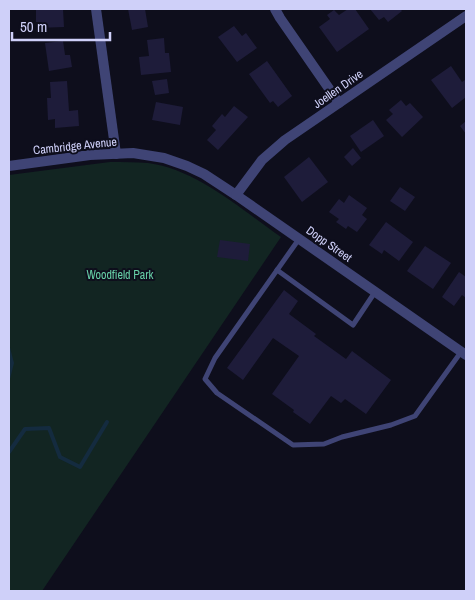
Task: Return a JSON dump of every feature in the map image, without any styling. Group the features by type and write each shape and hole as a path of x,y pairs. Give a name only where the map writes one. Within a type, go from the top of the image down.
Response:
{"street":[{"path":"96,9 116,154"},
{"path":"275,9 339,104"},
{"name":"Joellen Drive","path":"236,196 262,160 285,140 465,21"},
{"name":"Cambridge Avenue","path":"9,166 90,155 133,153 173,161"},
{"name":"Dopp Street","path":"173,161 204,174 464,353"}],"lane":[{"path":"299,239 215,358 205,379 216,393 293,445 324,444 416,416 464,353"},
{"path":"277,270 353,325 375,292"}],"green space":[{"name":"Woodfield Park","path":"110,162 148,163 184,173 218,192 281,237 42,591 9,591 9,175"}],"water":[{"path":"9,344 14,363 9,383"}],"building":[{"path":"63,9 64,27 36,28 36,10"},
{"path":"128,9 145,9 148,27 132,30"},
{"path":"348,9 355,9 369,29 337,52 319,27 330,19 327,15 334,10 339,15"},
{"path":"370,9 400,9 402,11 388,22 384,17 379,20"},
{"path":"234,26 242,36 246,33 257,48 237,62 218,37"},
{"path":"164,38 165,53 169,53 171,72 141,75 139,57 149,56 147,40"},
{"path":"63,41 65,55 70,55 72,67 49,71 45,43"},
{"path":"267,61 292,96 278,107 273,101 270,103 249,74"},
{"path":"451,66 462,82 465,80 466,82 466,97 452,108 431,80"},
{"path":"167,79 169,93 155,95 152,81"},
{"path":"67,81 69,111 78,110 79,126 55,128 55,119 48,120 47,98 51,98 50,82"},
{"path":"401,100 406,106 410,103 423,117 402,137 386,120 393,114 389,110"},
{"path":"156,102 183,107 180,125 152,120"},
{"path":"234,106 248,117 218,150 207,140 216,130 212,126 222,114 225,117"},
{"path":"373,120 384,136 361,152 350,136"},
{"path":"466,121 466,134 460,126"},
{"path":"353,148 361,158 352,166 344,157"},
{"path":"309,157 328,182 302,202 284,177"},
{"path":"400,187 415,197 405,211 390,201"},
{"path":"349,195 367,208 362,215 367,219 357,232 348,226 346,229 336,222 339,219 329,212 339,199 344,203"},
{"path":"386,222 413,242 399,261 384,250 382,254 369,245"},
{"path":"220,240 250,244 248,261 217,257"},
{"path":"425,246 451,263 433,289 407,271"},
{"path":"459,272 466,277 466,298 462,295 454,306 442,297"},
{"path":"284,290 298,301 289,314 316,334 314,336 346,359 352,351 391,380 366,414 345,399 341,403 331,396 310,424 293,412 294,410 272,394 299,356 273,338 243,380 227,368"}],"waterway":[{"path":"9,452 25,429 49,428 60,457 80,467 107,422"}]}
